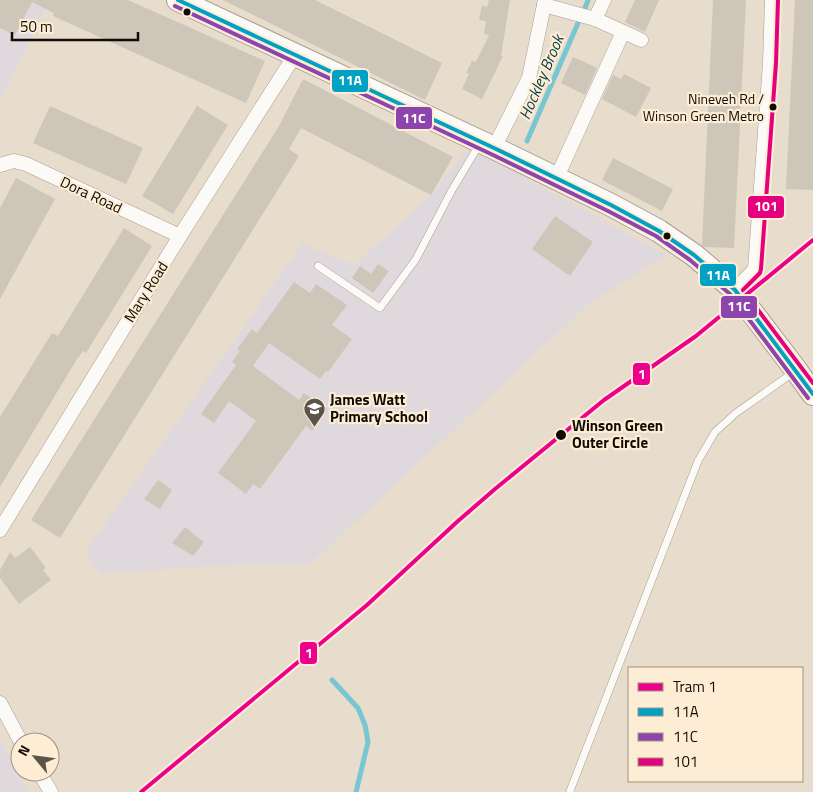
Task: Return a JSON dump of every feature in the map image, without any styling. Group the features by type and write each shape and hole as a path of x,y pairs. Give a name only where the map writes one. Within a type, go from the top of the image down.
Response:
{"main road":[{"path":"178,0 556,178 659,231 694,255 735,290 813,394"}],"street":[{"path":"596,19 604,0"},
{"path":"735,290 755,269 770,63 772,0"},
{"path":"487,145 529,78 544,3 596,19 641,40"},
{"path":"556,178 624,32"},
{"name":"Mary Road","path":"0,530 180,236 295,55"},
{"name":"Dora Road","path":"0,165 14,162 26,164 180,236"},
{"path":"0,703 16,732"}],"lane":[{"path":"318,266 380,308 416,259 452,190 487,145"},
{"path":"570,791 698,461 714,432 736,413 796,370"}],"shaded area":[{"path":"0,0 50,0 0,102"},
{"name":"James Watt Primary School","path":"469,147 666,255 589,304 309,565 211,566 101,574 86,551 302,244 354,265 431,195"},
{"path":"0,740 10,759 10,782 23,782 28,792 0,792"}],"building":[{"path":"0,0 128,0 265,61 246,103 53,16 54,13 32,2 15,35 0,28"},
{"path":"223,0 315,0 442,63 425,100"},
{"path":"489,0 510,0 501,56 503,56 482,99 462,89 469,74 466,73 472,61 476,62 489,35 484,34 486,21 479,20 482,6 487,7"},
{"path":"635,0 659,0 645,32 625,22"},
{"path":"713,0 746,0 734,248 704,247 702,245"},
{"path":"795,0 813,0 813,190 786,189"},
{"path":"573,57 597,68 585,95 561,83"},
{"path":"624,74 651,88 636,117 602,99 613,75 621,79"},
{"path":"303,79 453,157 431,195 301,128 289,149 299,156 60,538 31,520 279,126"},
{"path":"50,106 143,148 126,184 33,143"},
{"path":"197,106 228,125 173,214 142,196"},
{"path":"613,158 673,189 662,211 602,180"},
{"path":"16,178 55,199 0,299 0,208"},
{"path":"555,216 593,242 570,276 532,249"},
{"path":"124,228 152,246 86,353 83,351 77,359 0,487 0,417 52,333 58,336"},
{"path":"378,264 389,271 373,293 352,278 360,266 371,274"},
{"path":"294,282 310,293 316,284 347,305 332,325 352,339 328,372 326,371 320,379 269,343 253,366 299,400 304,393 327,409 312,431 306,426 260,489 253,484 246,494 218,473 256,421 229,401 214,423 201,414 236,365 232,362 240,351 237,349 252,329 257,333"},
{"path":"158,480 172,490 160,509 144,499"},
{"path":"185,527 204,542 193,556 172,543"},
{"path":"30,547 46,568 43,570 51,580 19,604 0,578 0,570 10,552 15,558"}],"waterway":[{"name":"Hockley Brook","path":"585,8 588,0"},
{"name":"Hockley Brook","path":"527,141 578,23"},
{"name":"Hockley Brook","path":"332,680 358,708 365,725 368,742 356,792"}],"tram line":[{"name":"1","path":"141,792 367,605 495,489 604,400 696,336 813,240"}],"transit line":[{"name":"11A","path":"178,0 494,148 611,205 659,231 694,255 735,290 813,394"},
{"name":"101","path":"778,0 776,63 761,269 760,273 743,290 813,383"},
{"name":"11C","path":"175,6 491,154 656,236 690,260 730,294 808,398"}],"place":[{"name":"Nineveh Rd / Winson Green Metro","path":"773,107"},
{"name":"James Watt Primary School","path":"314,428"},
{"name":"Winson Green Outer Circle","path":"561,435"}]}
